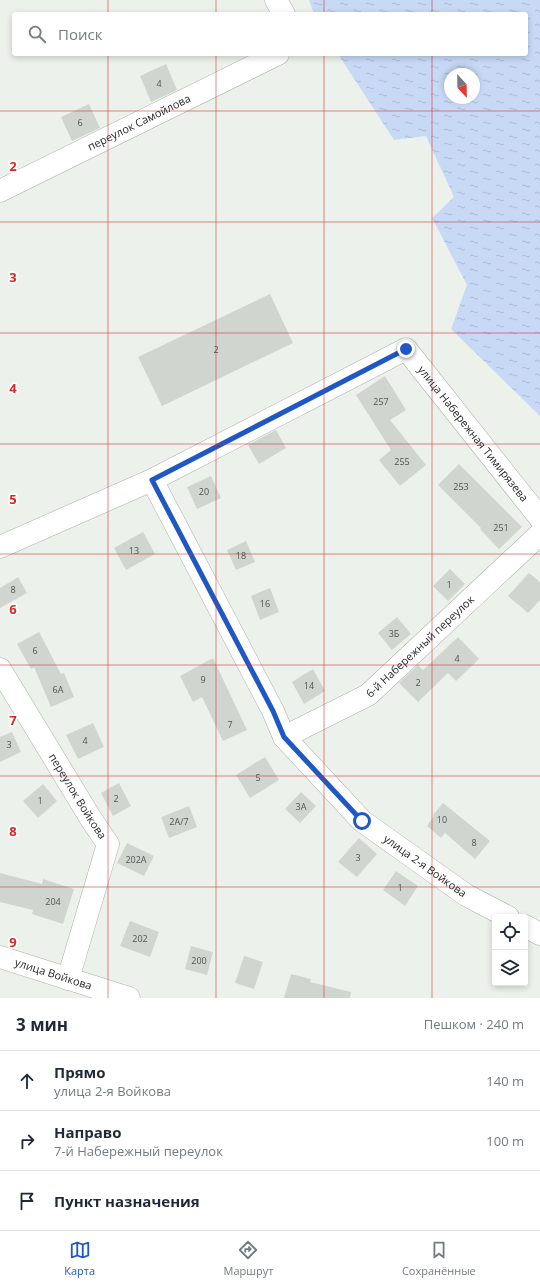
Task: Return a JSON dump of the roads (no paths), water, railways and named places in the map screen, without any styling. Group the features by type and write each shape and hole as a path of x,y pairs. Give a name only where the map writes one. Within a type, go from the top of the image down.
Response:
{"street":[{"path":"276,0 283,12"},
{"name":"переулок Самойлова","path":"0,191 274,56"},
{"name":"улица Набережная Тимирязева","path":"152,480 406,349 540,518"},
{"path":"0,547 152,480"},
{"name":"улица 2-я Войкова","path":"152,480 273,711 284,737 362,821 466,895 502,914"},
{"name":"6-й Набережный переулок","path":"284,737 368,695 540,534"},
{"name":"переулок Войкова","path":"0,669 91,820 108,844 68,979"},
{"path":"528,928 540,934"},
{"name":"улица Войкова","path":"0,957 129,998"}],"water":[{"path":"309,0 540,0 540,416 451,329 467,285 432,218 454,197 426,136 394,140 339,56 528,56 528,12 313,12"}]}
